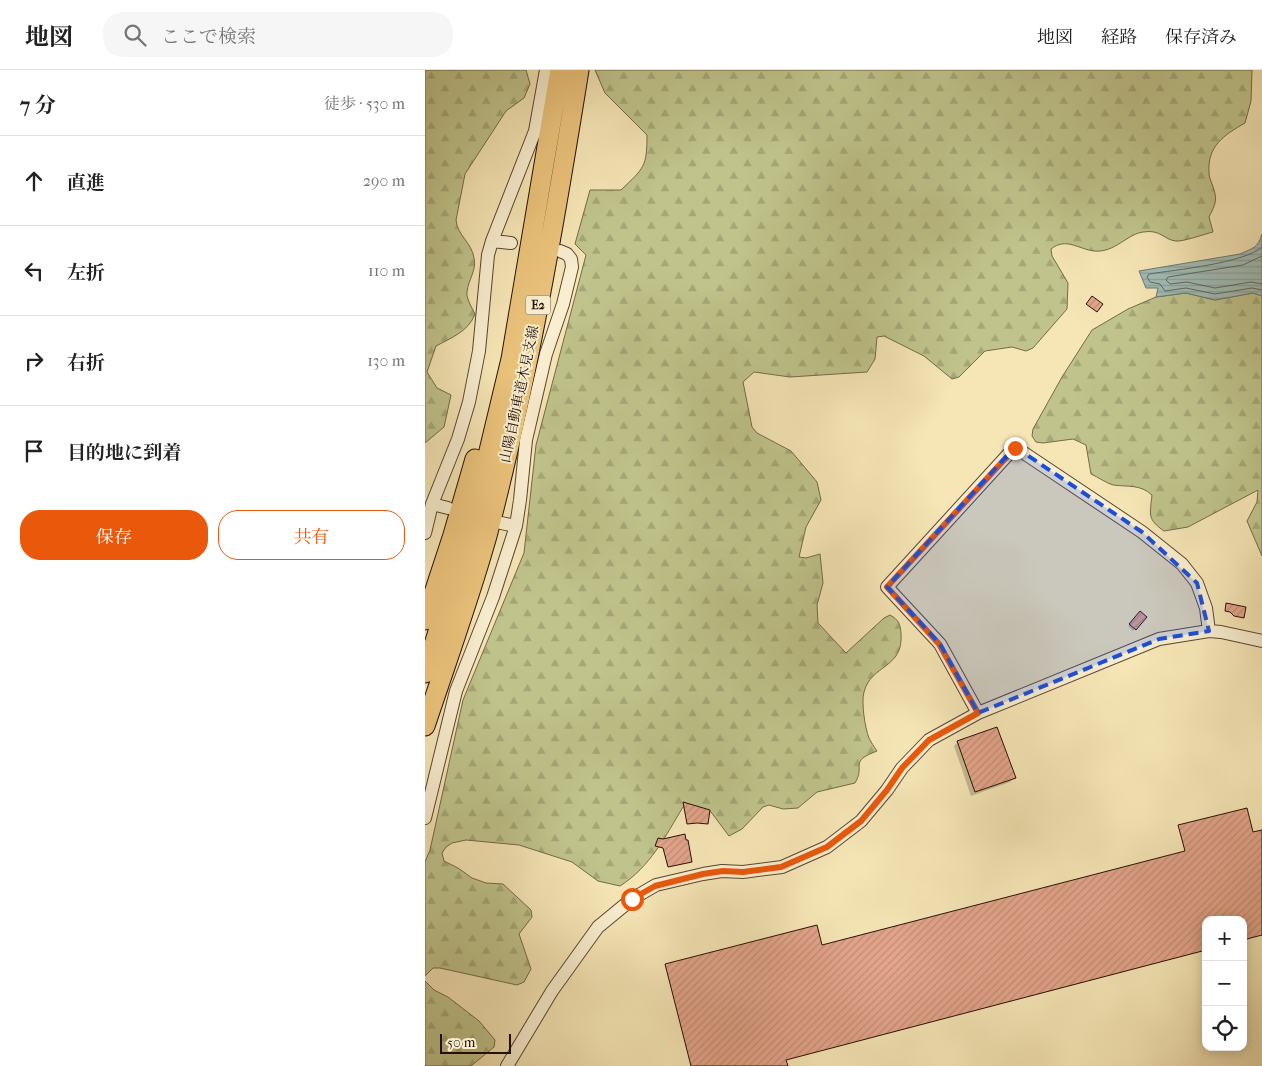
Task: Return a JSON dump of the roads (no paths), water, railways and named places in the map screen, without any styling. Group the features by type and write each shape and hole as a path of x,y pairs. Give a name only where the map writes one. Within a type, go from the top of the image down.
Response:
{"highway":[{"name":"E2","path":"425,620 453,535 502,356 523,292 560,70"},
{"name":"山陽自動車道木見支線","path":"449,654 486,537 521,393 552,231 579,70"},
{"path":"425,673 473,521 511,359 523,292"},
{"path":"425,718 449,654"},
{"path":"425,726 449,654"}],"street":[{"path":"425,533 432,504 458,439 469,402 479,351 488,255 535,131 546,70"},
{"path":"492,241 511,244"},
{"path":"425,818 456,690 493,597 516,526 527,440 546,354 563,304 572,267 571,259 567,254 560,251"},
{"path":"978,713 939,644 887,587 1015,448 1142,532 1182,564 1197,583 1206,608 1209,632"},
{"path":"432,504 447,508"},
{"path":"501,522 516,526"},
{"path":"507,1066 552,992 598,927 632,899 655,886 703,874 723,871 743,872 781,867 827,847 861,821 887,790 902,768 929,740 978,713 1159,639 1221,632 1262,641"}],"water":[{"path":"1262,234 1262,296 1253,293 1215,300 1186,293 1156,297 1158,288 1146,288 1139,271 1240,254 1257,245"}]}
